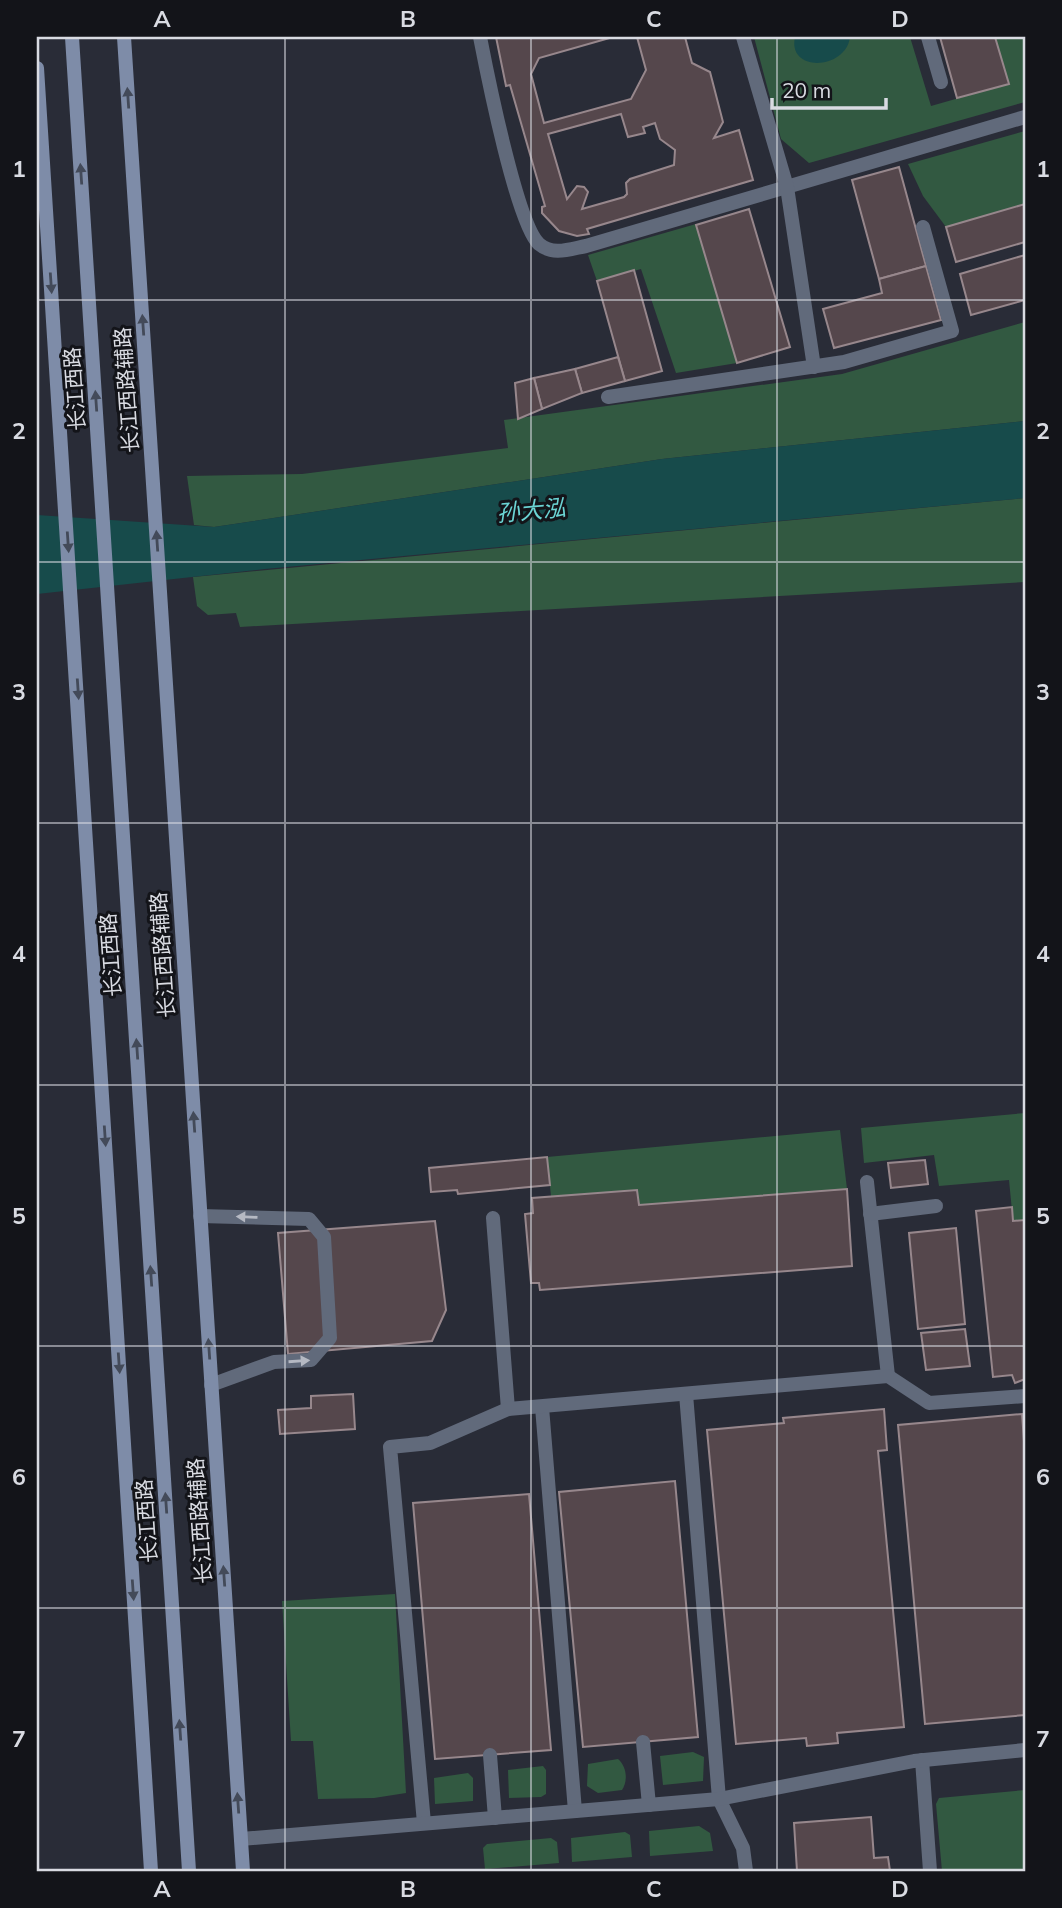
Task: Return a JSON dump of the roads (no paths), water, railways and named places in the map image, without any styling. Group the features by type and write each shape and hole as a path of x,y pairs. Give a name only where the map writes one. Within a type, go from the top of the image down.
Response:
{"main road":[{"name":"长江西路","path":"72,37 189,1871"},
{"name":"长江西路辅路","path":"124,37 243,1871"},
{"name":"长江西路","path":"37,68 151,1871"}],"lane":[{"path":"480,37 488,80 525,223 539,244 550,250 561,251 586,246 1025,117"},
{"path":"743,37 788,187 814,367"},
{"path":"928,37 941,82"},
{"path":"608,397 844,362 952,331 923,227"},
{"path":"867,1182 888,1377"},
{"path":"870,1214 936,1206"},
{"path":"200,1216 309,1219 324,1237 330,1338 311,1360 274,1362 211,1385"},
{"path":"493,1219 508,1409"},
{"path":"424,1823 390,1447 430,1443 508,1409 888,1377 929,1404 1025,1396"},
{"path":"686,1394 719,1799 743,1848 746,1871"},
{"path":"542,1407 575,1811"},
{"path":"643,1742 649,1805"},
{"path":"241,1839 719,1799 922,1760 1025,1750"},
{"path":"490,1755 495,1818"},
{"path":"922,1760 930,1871"}],"water":[{"path":"795,37 850,37 839,56 818,63 808,62 800,57 795,49"},
{"name":"孙大泓","path":"1025,421 1025,498 265,569 37,594 37,515 214,527 662,459"}]}
